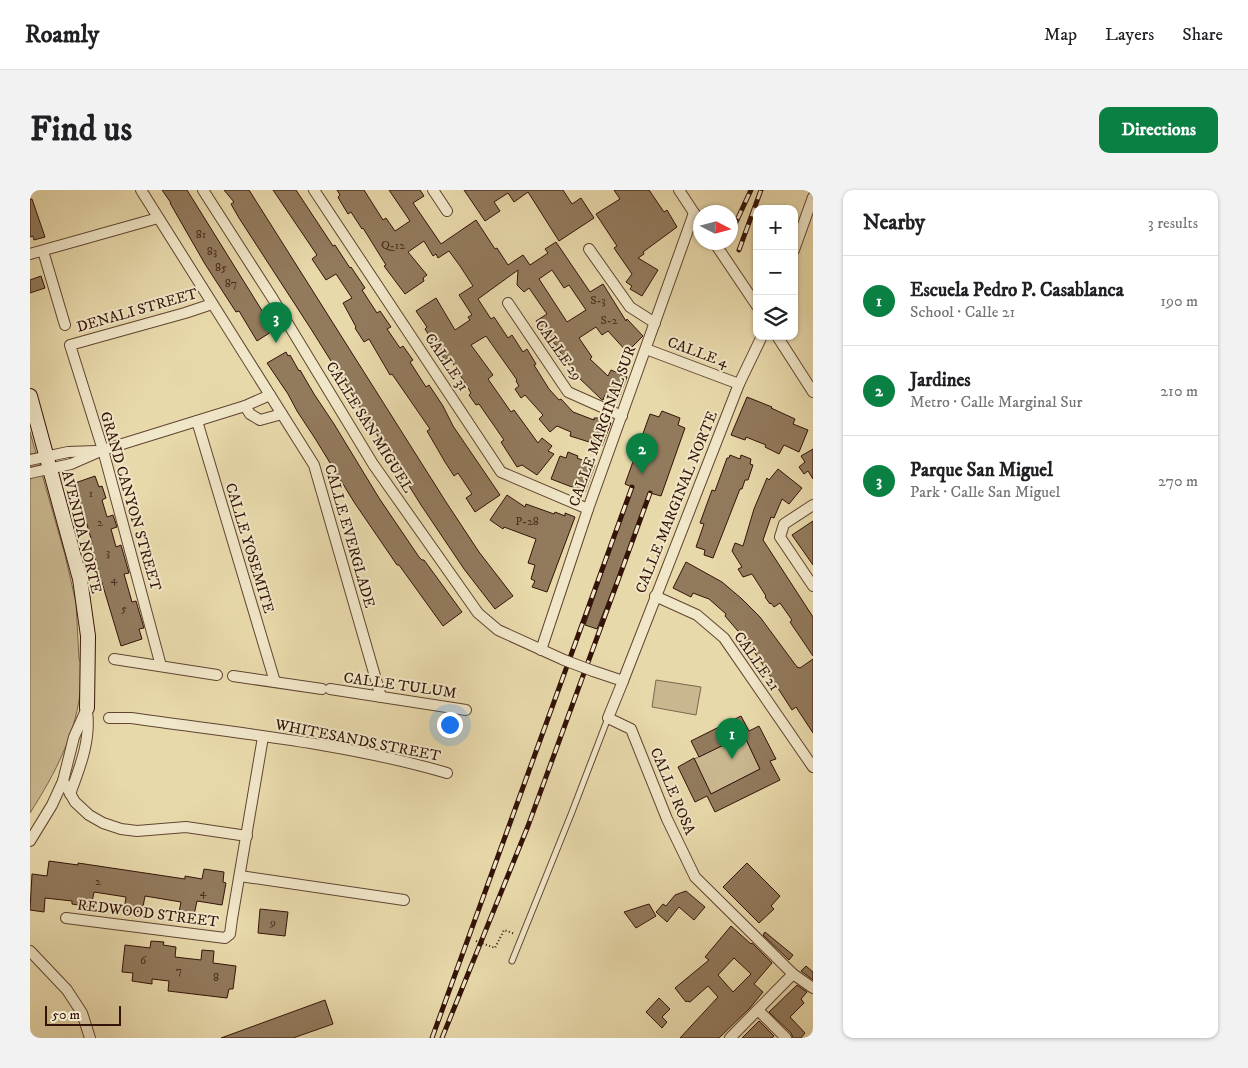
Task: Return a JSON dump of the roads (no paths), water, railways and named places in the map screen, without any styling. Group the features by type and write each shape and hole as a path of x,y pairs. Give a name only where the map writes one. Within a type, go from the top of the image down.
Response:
{"street":[{"name":"CALLE EVERGLADE","path":"141,190 314,465 381,698"},
{"name":"CALLE SAN MIGUEL","path":"203,190 273,299 373,464 478,613 498,630 541,650"},
{"name":"CALLE 31","path":"314,190 501,472 588,509"},
{"path":"433,190 447,211"},
{"path":"679,190 693,211"},
{"path":"798,239 813,197"},
{"name":"CALLE MARGINAL SUR","path":"541,650 588,509 693,216"},
{"path":"30,254 158,218"},
{"path":"589,249 630,307 655,323"},
{"path":"719,250 753,300"},
{"path":"43,251 65,325"},
{"name":"CALLE 29","path":"508,303 568,392 622,416"},
{"name":"DENALI STREET","path":"70,345 212,304"},
{"name":"CALLE MARGINAL NORTE","path":"622,681 739,384 760,340"},
{"path":"780,340 813,392"},
{"name":"GRAND CANYON STREET","path":"70,345 102,450 161,666"},
{"name":"CALLE 4","path":"646,349 739,384"},
{"path":"30,473 68,452 102,450 245,406 270,395"},
{"name":"AVENIDA NORTE","path":"30,396 80,580 88,636 87,708"},
{"path":"245,406 250,414 260,420 282,414"},
{"name":"CALLE YOSEMITE","path":"197,421 274,682"},
{"path":"30,460 49,463"},
{"path":"813,505 784,524 780,537 813,586"},
{"name":"CALLE 21","path":"655,596 698,615 724,638 813,767"},
{"path":"541,650 622,681 608,718"},
{"path":"114,659 217,675"},
{"name":"CALLE TULUM","path":"233,676 466,710"},
{"path":"30,841 52,805 63,781 74,737 87,708"},
{"path":"70,794 84,759 88,718 87,708"},
{"name":"WHITESANDS STREET","path":"109,718 131,718 263,737 367,754 447,773"},
{"name":"CALLE ROSA","path":"608,718 631,728 667,819 695,877 793,974"},
{"path":"263,737 240,876 404,900"},
{"path":"63,781 75,802 89,815 103,823 121,829 137,831 186,827 247,836"},
{"name":"REDWOOD STREET","path":"66,918 225,938 230,934 240,876"},
{"path":"30,951 66,990 82,1013 90,1038"},
{"path":"733,1037 793,974 813,988"},
{"path":"758,1010 786,1038"}],"lane":[{"path":"512,961 608,718"}],"railway":[{"path":"738,218 751,190"},
{"path":"739,250 761,190"},
{"path":"432,1038 632,487"},
{"path":"442,1038 528,826 650,493"}],"place":[{"name":"Parque San Miguel","path":"276,343"},
{"name":"Jardines","path":"642,474"},
{"name":"Escuela Pedro P. Casablanca","path":"732,759"}]}
